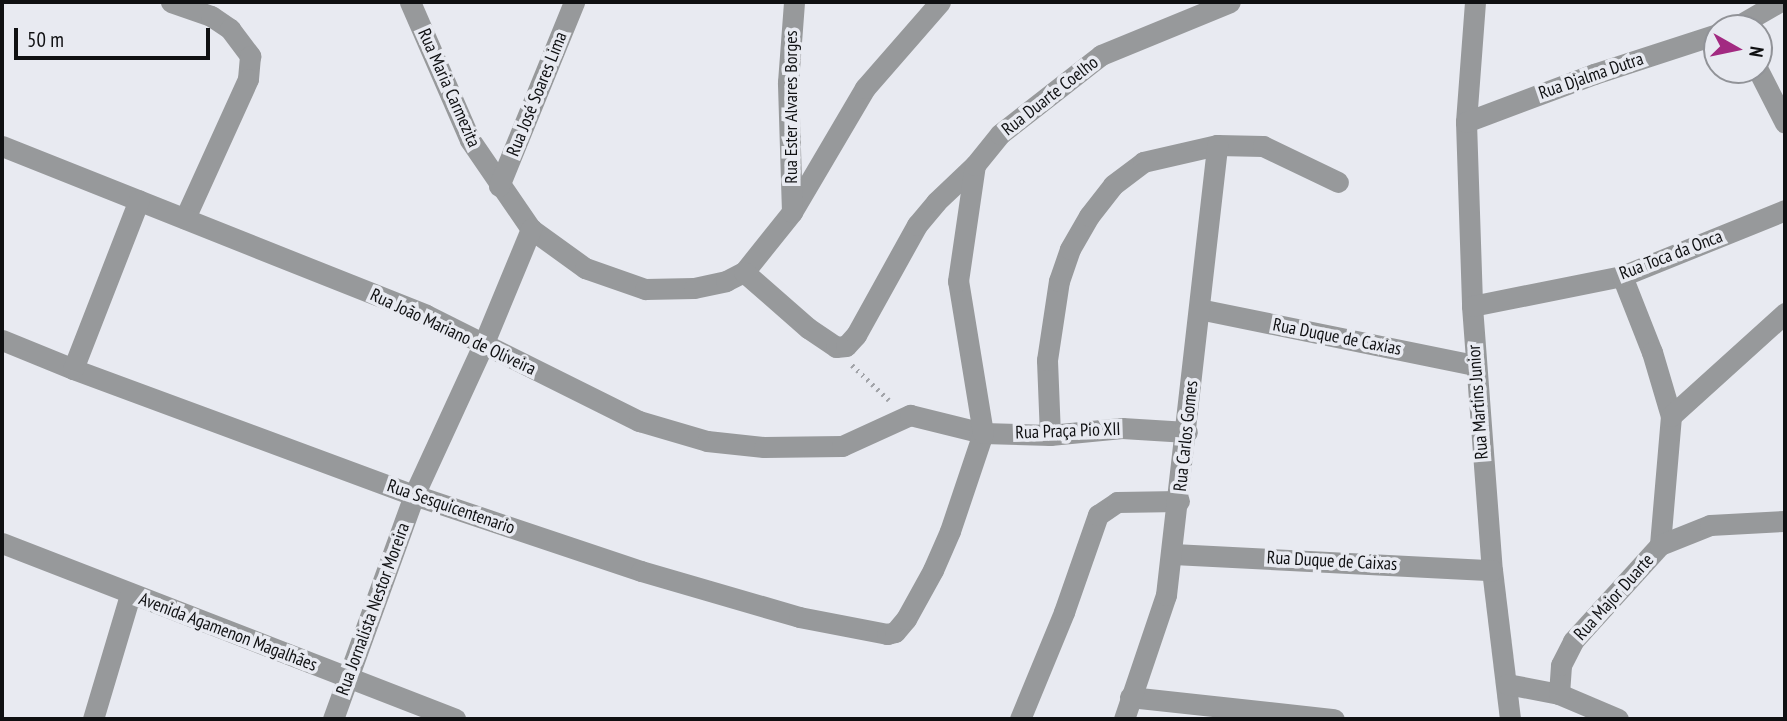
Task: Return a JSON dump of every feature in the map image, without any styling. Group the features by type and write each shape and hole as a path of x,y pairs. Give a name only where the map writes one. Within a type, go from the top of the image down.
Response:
{"street":[{"path":"171,2 211,16 230,29 250,56 248,79 185,218"},
{"name":"Rua Maria Carmezita","path":"410,2 470,141 531,229 585,268 645,289 694,288 726,281 744,272"},
{"name":"Rua José Soares Lima","path":"499,186 574,2"},
{"name":"Rua Ester Alvares Borges","path":"792,212 788,82 794,2"},
{"path":"836,348 780,306 744,272 792,212 865,88 940,2"},
{"name":"Rua Duarte Coelho","path":"836,348 846,346 856,335 917,225 936,202 975,165 1000,134 1101,55 1230,2"},
{"name":"Rua Martins Junior","path":"1475,2 1466,122 1472,306 1492,570 1510,719"},
{"path":"1759,14 1779,2"},
{"name":"Rua Djalma Dutra","path":"1466,122 1594,74 1703,39"},
{"path":"1765,84 1785,123"},
{"path":"1050,435 1047,359 1059,281 1070,249 1082,227 1113,185 1143,162 1217,145 1263,146 1338,181"},
{"name":"Rua Carlos Gomes","path":"1124,719 1166,595 1173,554 1217,145"},
{"name":"Rua João Mariano de Oliveira","path":"2,146 426,315 639,421 707,441 764,447 842,446 910,415"},
{"path":"975,165 958,281 983,433"},
{"path":"73,369 139,200"},
{"name":"Rua Toca da Onca","path":"1472,306 1622,276 1785,210"},
{"name":"Rua Jornalista Nestor Moreira","path":"333,719 414,495 483,345 531,229"},
{"path":"1622,276 1652,352 1671,416 1660,545"},
{"name":"Rua Duque de Caxias","path":"1199,309 1475,365"},
{"path":"1671,416 1785,314"},
{"name":"Rua Sesquicentenario","path":"2,340 73,369 414,495 640,571 799,617 887,634 895,632 906,620 950,531 983,433"},
{"name":"Rua Praça Pio XII","path":"910,415 983,433 1050,435 1122,428 1187,432"},
{"path":"1020,719 1064,612 1098,515 1116,502 1179,501"},
{"name":"Rua Major Duarte","path":"1559,694 1561,665 1573,641 1660,545 1710,525 1785,521"},
{"name":"Avenida Agamenon Magalhães","path":"2,543 130,595 455,719"},
{"name":"Rua Duque de Caixas","path":"1173,554 1492,570"},
{"path":"93,719 130,595"},
{"path":"1507,684 1559,694 1618,719"},
{"path":"1130,697 1334,719"}],"path":[{"path":"836,348 870,384 910,415"}]}
